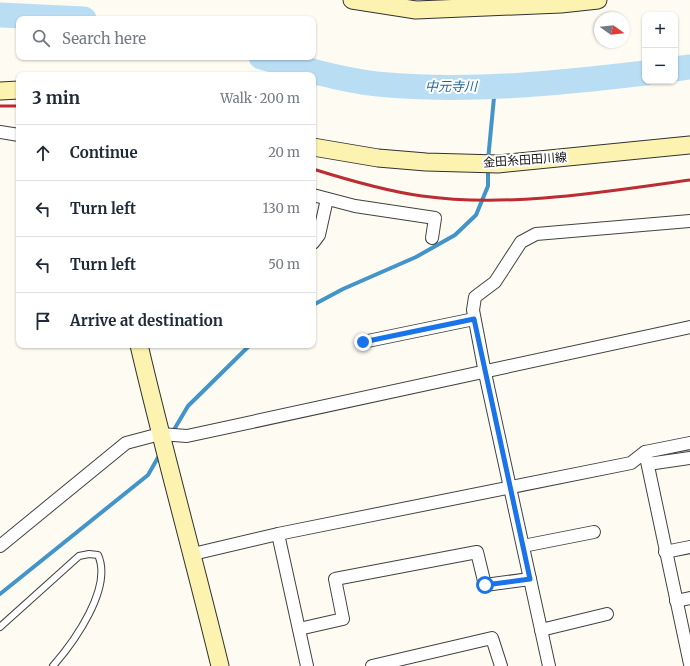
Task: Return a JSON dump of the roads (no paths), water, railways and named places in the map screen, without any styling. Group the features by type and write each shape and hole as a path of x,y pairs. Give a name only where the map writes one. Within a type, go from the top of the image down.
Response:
{"street":[{"path":"352,0 416,10 561,4 598,0"},
{"path":"0,91 16,90"},
{"path":"0,132 16,135"},
{"name":"金田糸田田川線","path":"316,148 378,158 426,162 498,164 690,145"},
{"path":"316,196 355,206 435,218 432,238"},
{"path":"316,239 319,235 327,199"},
{"path":"548,666 474,319 473,310 475,297 495,282 521,242 536,234 690,221"},
{"path":"363,342 474,319"},
{"path":"0,546 126,443 160,434 187,436 485,373 690,327"},
{"path":"140,348 160,434 193,554 220,666"},
{"path":"193,554 278,534 631,463 645,452 690,443"},
{"path":"645,452 690,664"},
{"path":"648,464 690,458"},
{"path":"523,546 594,532"},
{"path":"278,534 307,666"},
{"path":"665,552 690,547"},
{"path":"299,629 343,618 335,579 477,552 485,585 530,579"},
{"path":"676,601 690,598"},
{"path":"541,630 607,614"},
{"path":"372,666 492,638 501,666"}],"lane":[{"path":"0,627 79,556 89,554 98,556 102,563 102,574 93,603 83,625 53,666"}],"waterway":[{"name":"中元寺川","path":"0,15 21,16"},
{"name":"中元寺川","path":"272,60 356,81 420,87 485,87 549,83 642,73"},
{"name":"中元寺川","path":"678,69 690,67"},
{"path":"488,160 495,87"},
{"path":"316,303 343,289 416,257 455,235 476,215 488,186 488,167"},
{"path":"172,433 188,406 247,348"},
{"path":"0,594 148,475 160,454"}],"railway":[{"path":"0,106 16,106"},
{"path":"316,170 367,185 408,194 455,199 488,200 590,194 690,180"}]}
